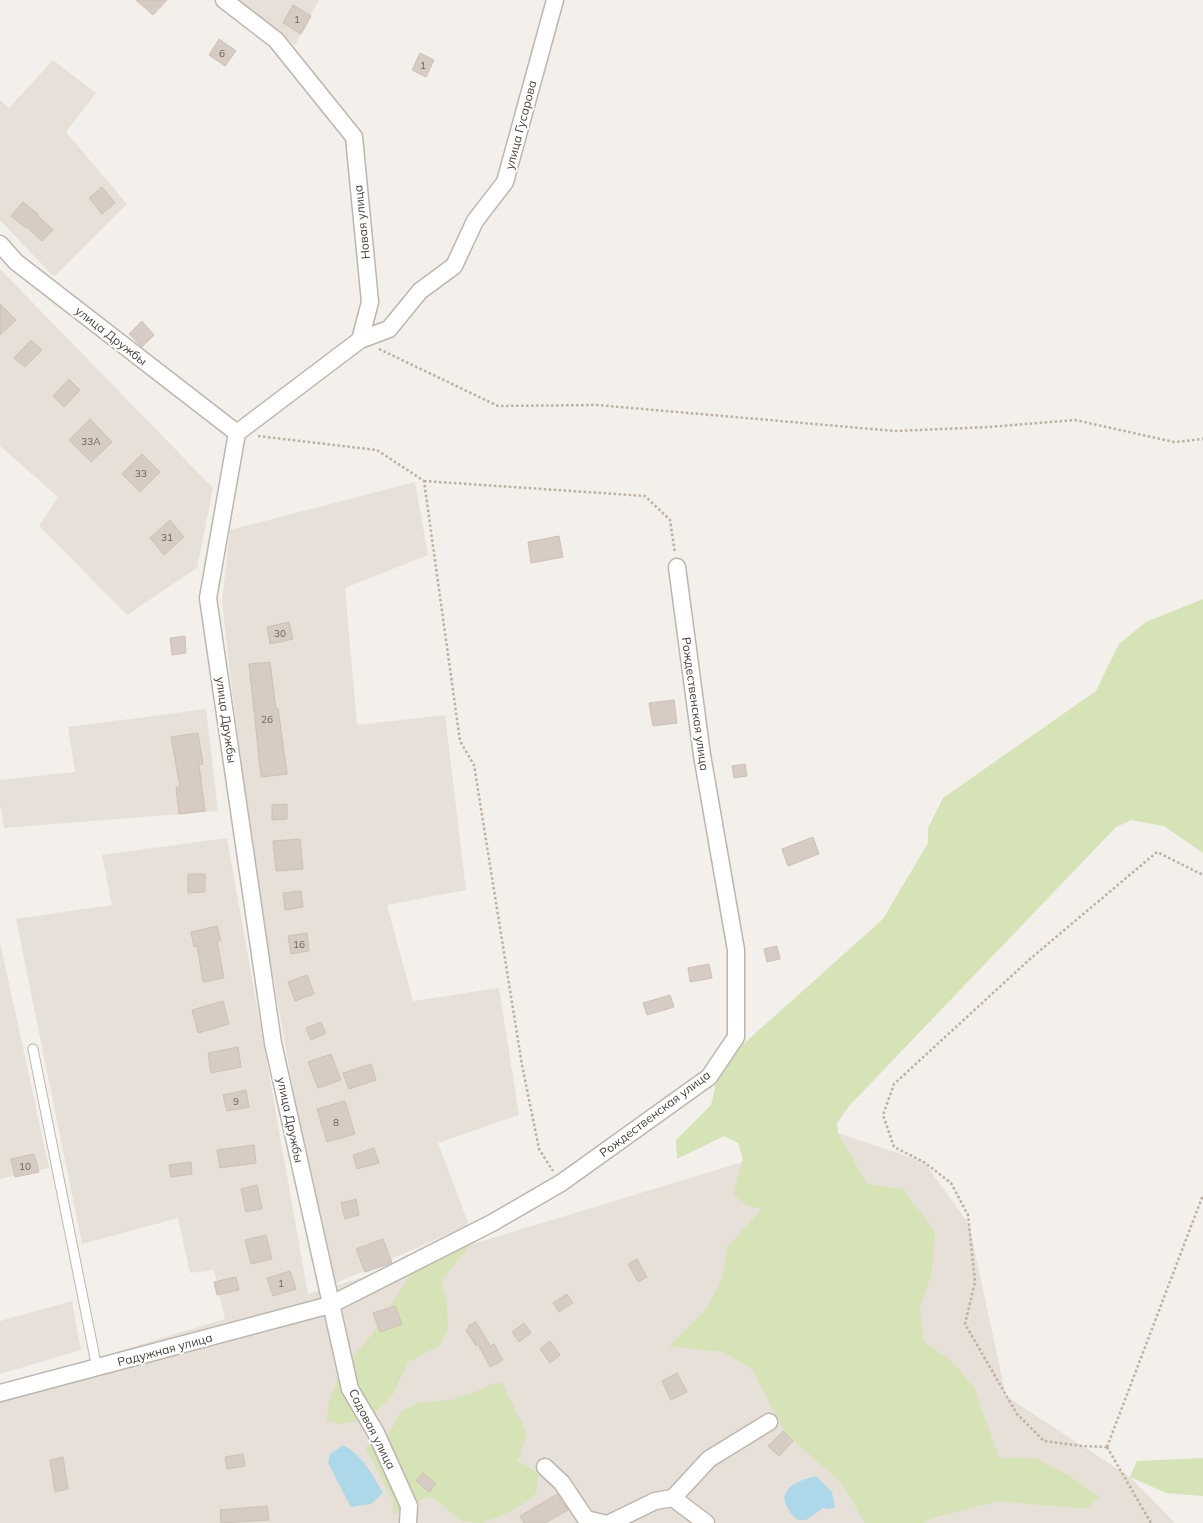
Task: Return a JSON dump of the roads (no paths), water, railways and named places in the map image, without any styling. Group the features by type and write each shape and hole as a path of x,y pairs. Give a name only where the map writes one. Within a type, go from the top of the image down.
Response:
{"street":[{"name":"Новая улица","path":"224,0 276,40 354,137 370,302 360,340"},
{"name":"улица Гусарова","path":"360,340 389,329 420,291 454,266 475,221 505,182 554,0"},
{"name":"улица Дружбы","path":"0,244 16,262 237,433 208,598 273,1043 330,1305"},
{"path":"237,433 360,340"},
{"name":"Рождественская улица","path":"330,1305 492,1223 561,1183 710,1076 736,1037 736,950 702,755 677,567"},
{"name":"Радужная улица","path":"0,1393 330,1305"},
{"name":"Садовая улица","path":"330,1305 350,1389 376,1433 408,1506 408,1523"},
{"path":"610,1523 655,1501 673,1498 709,1459 769,1422"},
{"path":"545,1467 562,1483 586,1519 603,1523"},
{"path":"673,1498 706,1523"}],"lane":[{"path":"33,1049 97,1368"}],"water":[{"path":"343,1445 361,1460 383,1493 371,1504 351,1507 328,1463 330,1454"},
{"path":"816,1476 832,1492 835,1507 823,1508 806,1520 797,1520 785,1504 787,1491 798,1482"}]}
